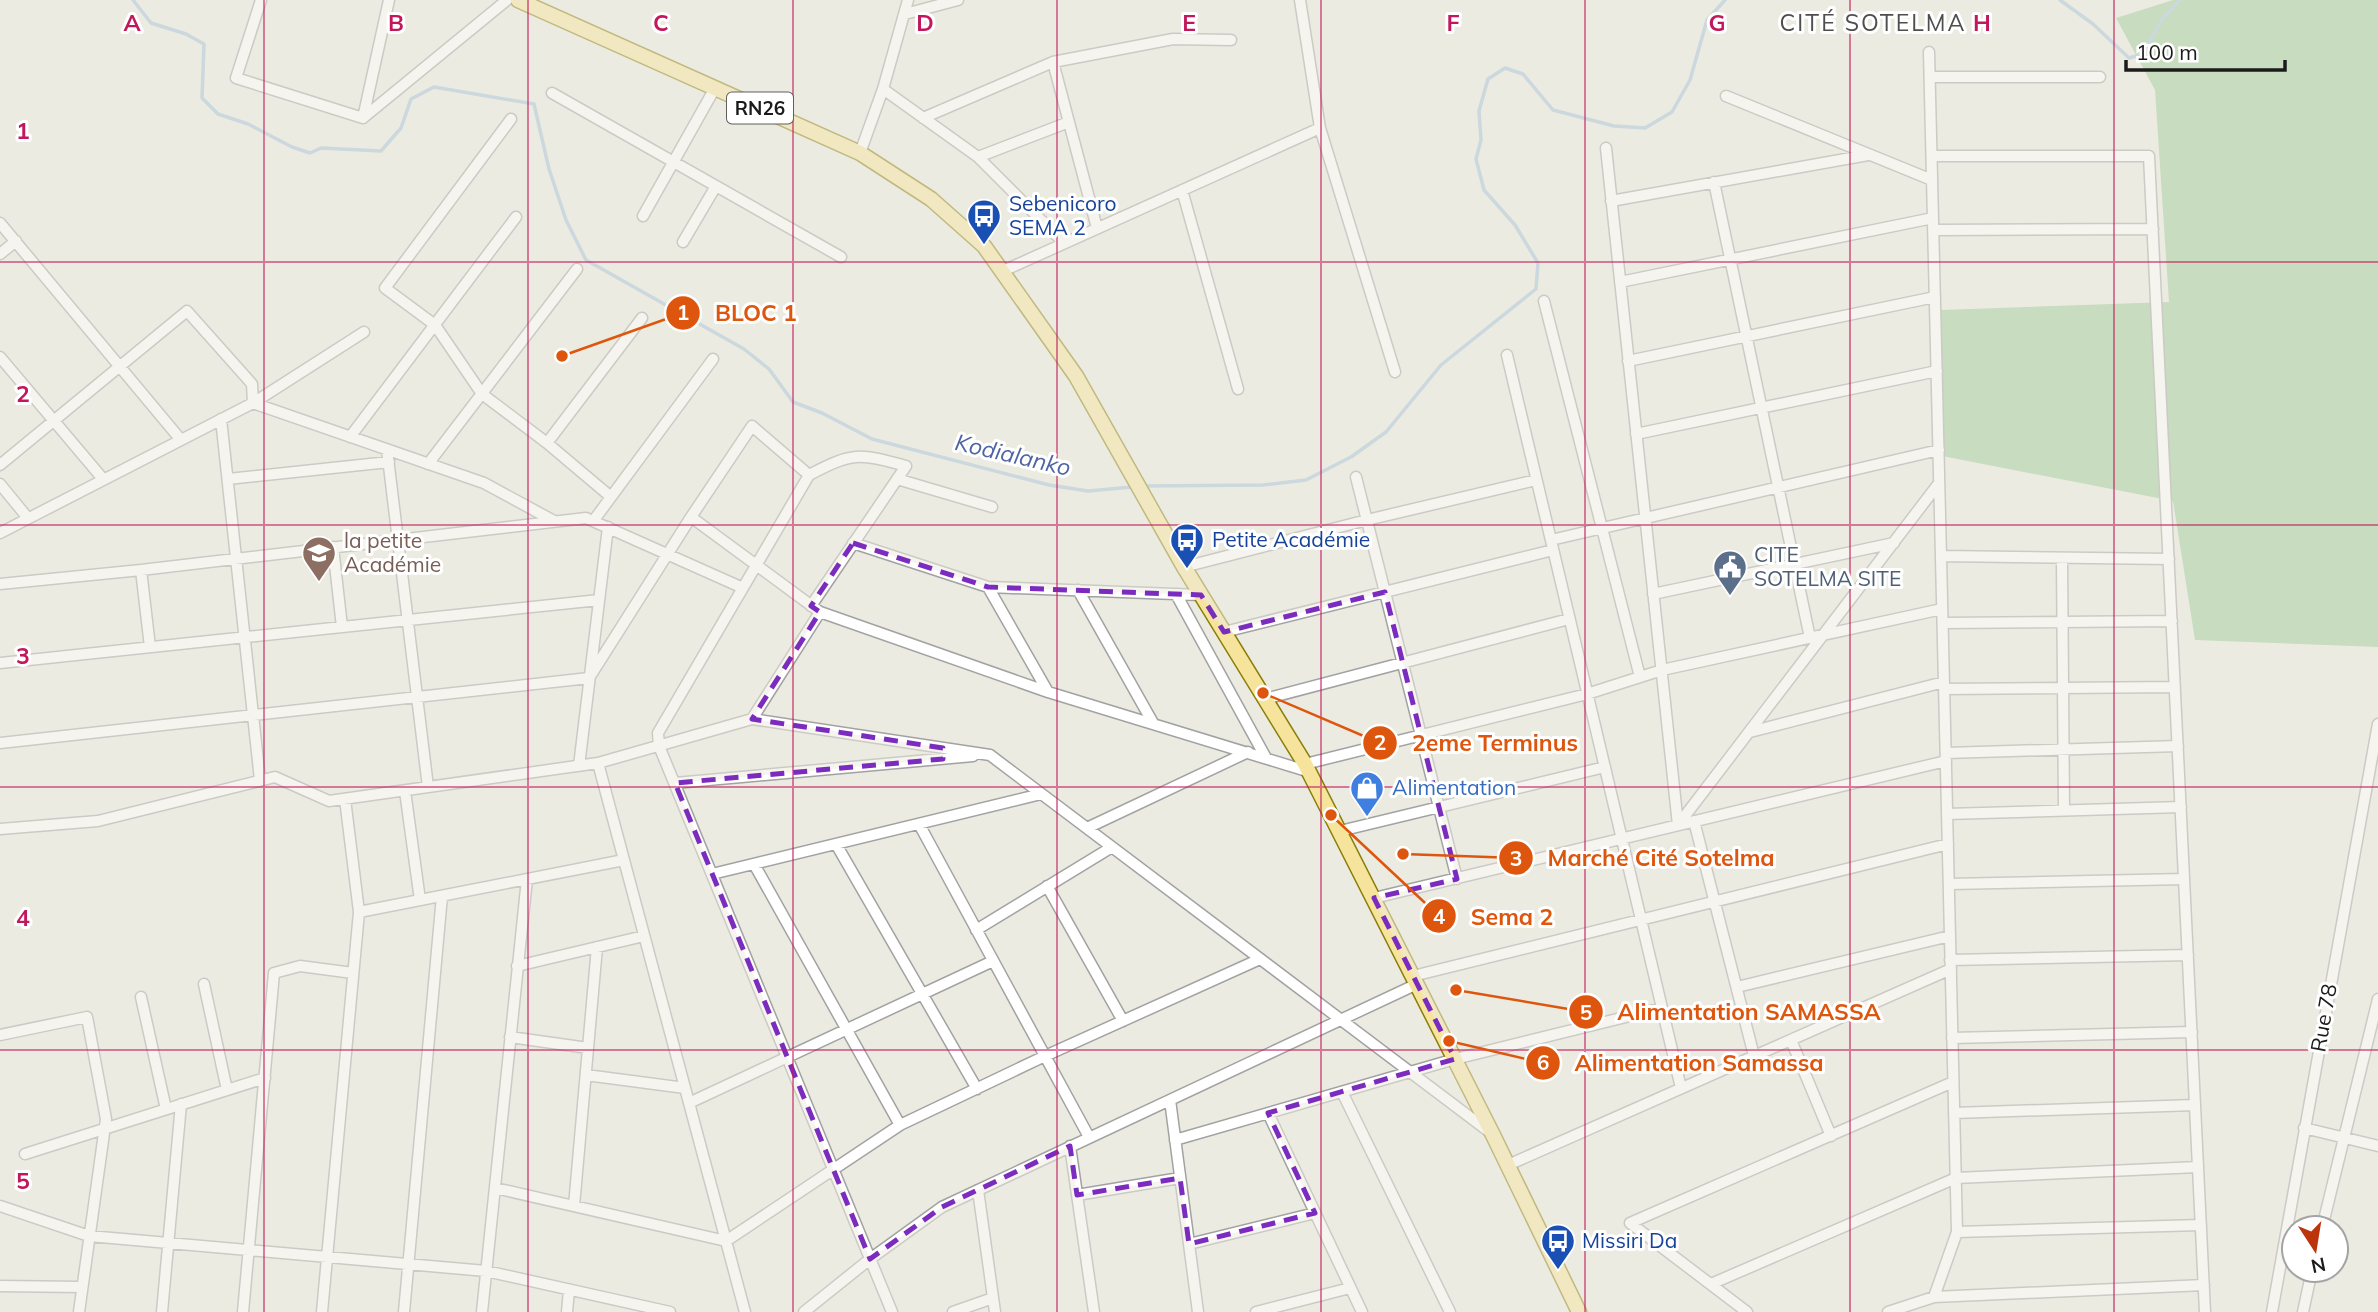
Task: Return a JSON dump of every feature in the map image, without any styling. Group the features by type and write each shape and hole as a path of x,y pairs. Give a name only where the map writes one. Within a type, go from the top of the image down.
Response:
{"main road":[{"name":"RN26","path":"518,0 860,153 931,199 975,236 1003,271 1076,376 1184,567 1308,768 1579,1312"}],"street":[{"path":"261,0 236,78 363,118"},
{"path":"363,118 389,0"},
{"path":"363,118 507,0"},
{"path":"860,153 883,89 908,0"},
{"path":"905,14 958,0"},
{"path":"1300,0 1320,128 1395,372"},
{"path":"923,118 1053,62 1173,39 1231,40"},
{"path":"1929,52 1957,1232 1934,1297"},
{"path":"1053,62 1097,228"},
{"path":"1930,77 2100,77"},
{"path":"643,216 715,88"},
{"path":"883,89 978,158 1063,243"},
{"path":"552,93 841,257"},
{"path":"1726,96 1932,180"},
{"path":"511,119 385,288 435,325 482,394 547,443 611,497"},
{"path":"978,158 1069,122"},
{"path":"1003,271 1320,128"},
{"path":"1606,148 1678,825"},
{"path":"1611,201 1868,155"},
{"path":"1932,156 2149,156 2205,1312"},
{"path":"1714,182 1810,638"},
{"path":"683,242 716,186"},
{"path":"1182,190 1238,389"},
{"path":"350,437 516,217"},
{"path":"0,223 181,440"},
{"path":"1620,282 1730,259 1933,224 2153,229"},
{"path":"0,254 16,241"},
{"path":"428,464 577,269"},
{"path":"1629,361 1935,298"},
{"path":"1544,301 1640,677"},
{"path":"0,465 187,311 252,384 253,403"},
{"path":"547,443 642,318"},
{"path":"0,533 253,403 364,332"},
{"path":"1507,355 1681,1088"},
{"path":"0,356 103,479"},
{"path":"594,520 713,359"},
{"path":"1636,434 1937,371"},
{"path":"253,403 350,437 388,456 428,464 484,483 554,521"},
{"path":"221,419 260,780"},
{"path":"589,678 752,426 809,475"},
{"path":"1224,632 1385,592 1552,545 1602,527 1939,450"},
{"path":"752,719 853,543 906,466 865,455 839,459 809,475 658,733 659,746 892,1312"},
{"path":"228,479 388,456"},
{"path":"388,456 428,788"},
{"path":"1356,477 1457,878"},
{"path":"897,479 992,507"},
{"path":"1184,567 1536,480"},
{"path":"1678,825 1939,483"},
{"path":"0,484 27,517"},
{"path":"0,584 142,570 586,517 743,587"},
{"path":"691,517 816,609 1048,692 1266,758 1308,768 1421,735 1587,694 1662,670 1942,609"},
{"path":"579,766 608,527"},
{"path":"853,543 988,587 1201,595"},
{"path":"1653,594 1894,543"},
{"path":"333,547 342,627"},
{"path":"1941,556 2169,559"},
{"path":"2062,558 2064,810"},
{"path":"142,570 150,647"},
{"path":"988,587 1048,692"},
{"path":"1078,590 1153,723"},
{"path":"1176,594 1266,758"},
{"path":"0,663 599,600"},
{"path":"1265,699 1570,620"},
{"path":"1943,624 2172,621"},
{"path":"0,743 589,678"},
{"path":"1749,732 1944,685 2175,687"},
{"path":"0,829 98,821 275,777 329,801 579,766 752,719 990,755 1493,1135"},
{"name":"Rue 78","path":"2273,1312 2378,724"},
{"path":"1374,898 1946,757 2178,746"},
{"path":"1087,828 1248,752"},
{"path":"675,783 990,755"},
{"path":"598,763 745,1312"},
{"path":"1340,831 1605,767"},
{"path":"405,791 420,900"},
{"path":"712,874 1041,793"},
{"path":"323,1312 359,912 345,799"},
{"path":"1947,814 2181,807"},
{"path":"1694,821 1754,1056"},
{"path":"919,824 1089,1137"},
{"path":"836,844 976,1089"},
{"path":"804,1312 870,1259 942,1207 1340,1020 1415,980 1715,901 1948,844"},
{"path":"976,930 1112,847"},
{"path":"359,912 624,860"},
{"path":"754,864 900,1125"},
{"path":"482,1312 527,879"},
{"path":"1949,884 2184,879"},
{"path":"1047,886 1123,1021"},
{"path":"404,1312 442,896"},
{"path":"517,966 645,936"},
{"path":"1737,987 1950,936"},
{"path":"573,1206 597,947"},
{"path":"1508,1166 1791,1040 1951,965 2188,955"},
{"path":"495,1188 726,1241 900,1125 1260,959"},
{"path":"689,1103 993,961"},
{"path":"243,1312 274,973 300,966 353,973"},
{"path":"204,984 227,1090"},
{"path":"141,997 166,1109"},
{"path":"2325,1214 2378,999"},
{"path":"1175,1140 1455,1059 1662,1008"},
{"path":"0,1035 87,1017 106,1119 79,1312"},
{"path":"1952,1038 2192,1032"},
{"path":"510,1037 588,1048"},
{"path":"1791,1040 1831,1136"},
{"path":"586,1075 685,1088"},
{"path":"25,1154 265,1078"},
{"path":"1747,1312 1630,1223 1953,1082"},
{"path":"1342,1092 1450,1312"},
{"path":"1170,1100 1198,1312"},
{"path":"162,1312 181,1104"},
{"path":"1954,1113 2195,1105"},
{"path":"1268,1114 1362,1312"},
{"path":"2304,1128 2378,1146"},
{"path":"1070,1146 1094,1312"},
{"path":"1711,1284 1955,1178 2198,1167"},
{"path":"1077,1195 1180,1178"},
{"path":"978,1190 995,1312"},
{"path":"0,1206 89,1236 486,1271 670,1312"},
{"path":"1189,1244 1315,1213"},
{"path":"1957,1232 2201,1225"},
{"path":"2302,1312 2309,1284"},
{"path":"1888,1312 1934,1297 2204,1285"},
{"path":"0,1286 82,1287"},
{"path":"1256,1312 1350,1288"},
{"path":"567,1312 569,1290"},
{"path":"953,1312 993,1298"}],"highlighted area":[{"path":"853,543 988,587 1201,595 1224,632 1385,592 1457,879 1374,898 1455,1059 1268,1113 1315,1213 1189,1244 1180,1178 1077,1195 1070,1146 942,1207 870,1259 675,783 943,759 943,748 752,719 820,612 811,606"}],"green space":[{"path":"2173,0 2378,0 2378,647 2195,640 2173,501 1942,456 1941,310 2169,302 2155,90 2116,18"}],"waterway":[{"name":"Kodialanko","path":"133,0 151,23 186,34 204,44 202,98 218,114 248,124 292,147 310,153 321,148 381,151 401,128 411,99 434,87 534,104 549,169 566,220 586,260 744,349 769,369 793,402 822,413 872,439 1049,485 1088,491 1132,487"},
{"name":"Kodialanko","path":"1143,486 1263,485 1306,480 1351,457 1386,432 1441,365 1536,289 1538,263 1515,225 1484,190 1476,159 1481,140 1479,111 1488,79 1505,68 1523,74 1553,110 1614,126 1645,128 1672,112 1690,80 1707,20 1725,0"},
{"name":"Kodialanko","path":"2060,0 2093,24 2129,58 2143,54 2162,19 2180,0"}],"place":[{"name":"Sebenicoro SEMA 2","path":"984,246"},
{"name":"BLOC 1","path":"562,356"},
{"name":"Petite Académie","path":"1187,570"},
{"name":"la petite Académie","path":"319,583"},
{"name":"CITE SOTELMA SITE","path":"1730,597"},
{"name":"2eme Terminus","path":"1263,693"},
{"name":"Sema 2","path":"1331,815"},
{"name":"Alimentation","path":"1367,818"},
{"name":"Marché Cité Sotelma","path":"1403,854"},
{"name":"Alimentation SAMASSA","path":"1456,990"},
{"name":"Alimentation Samassa","path":"1449,1041"},
{"name":"Missiri Da","path":"1558,1271"}],"district":[{"name":"CITÉ SOTELMA","path":"1873,23"}]}
